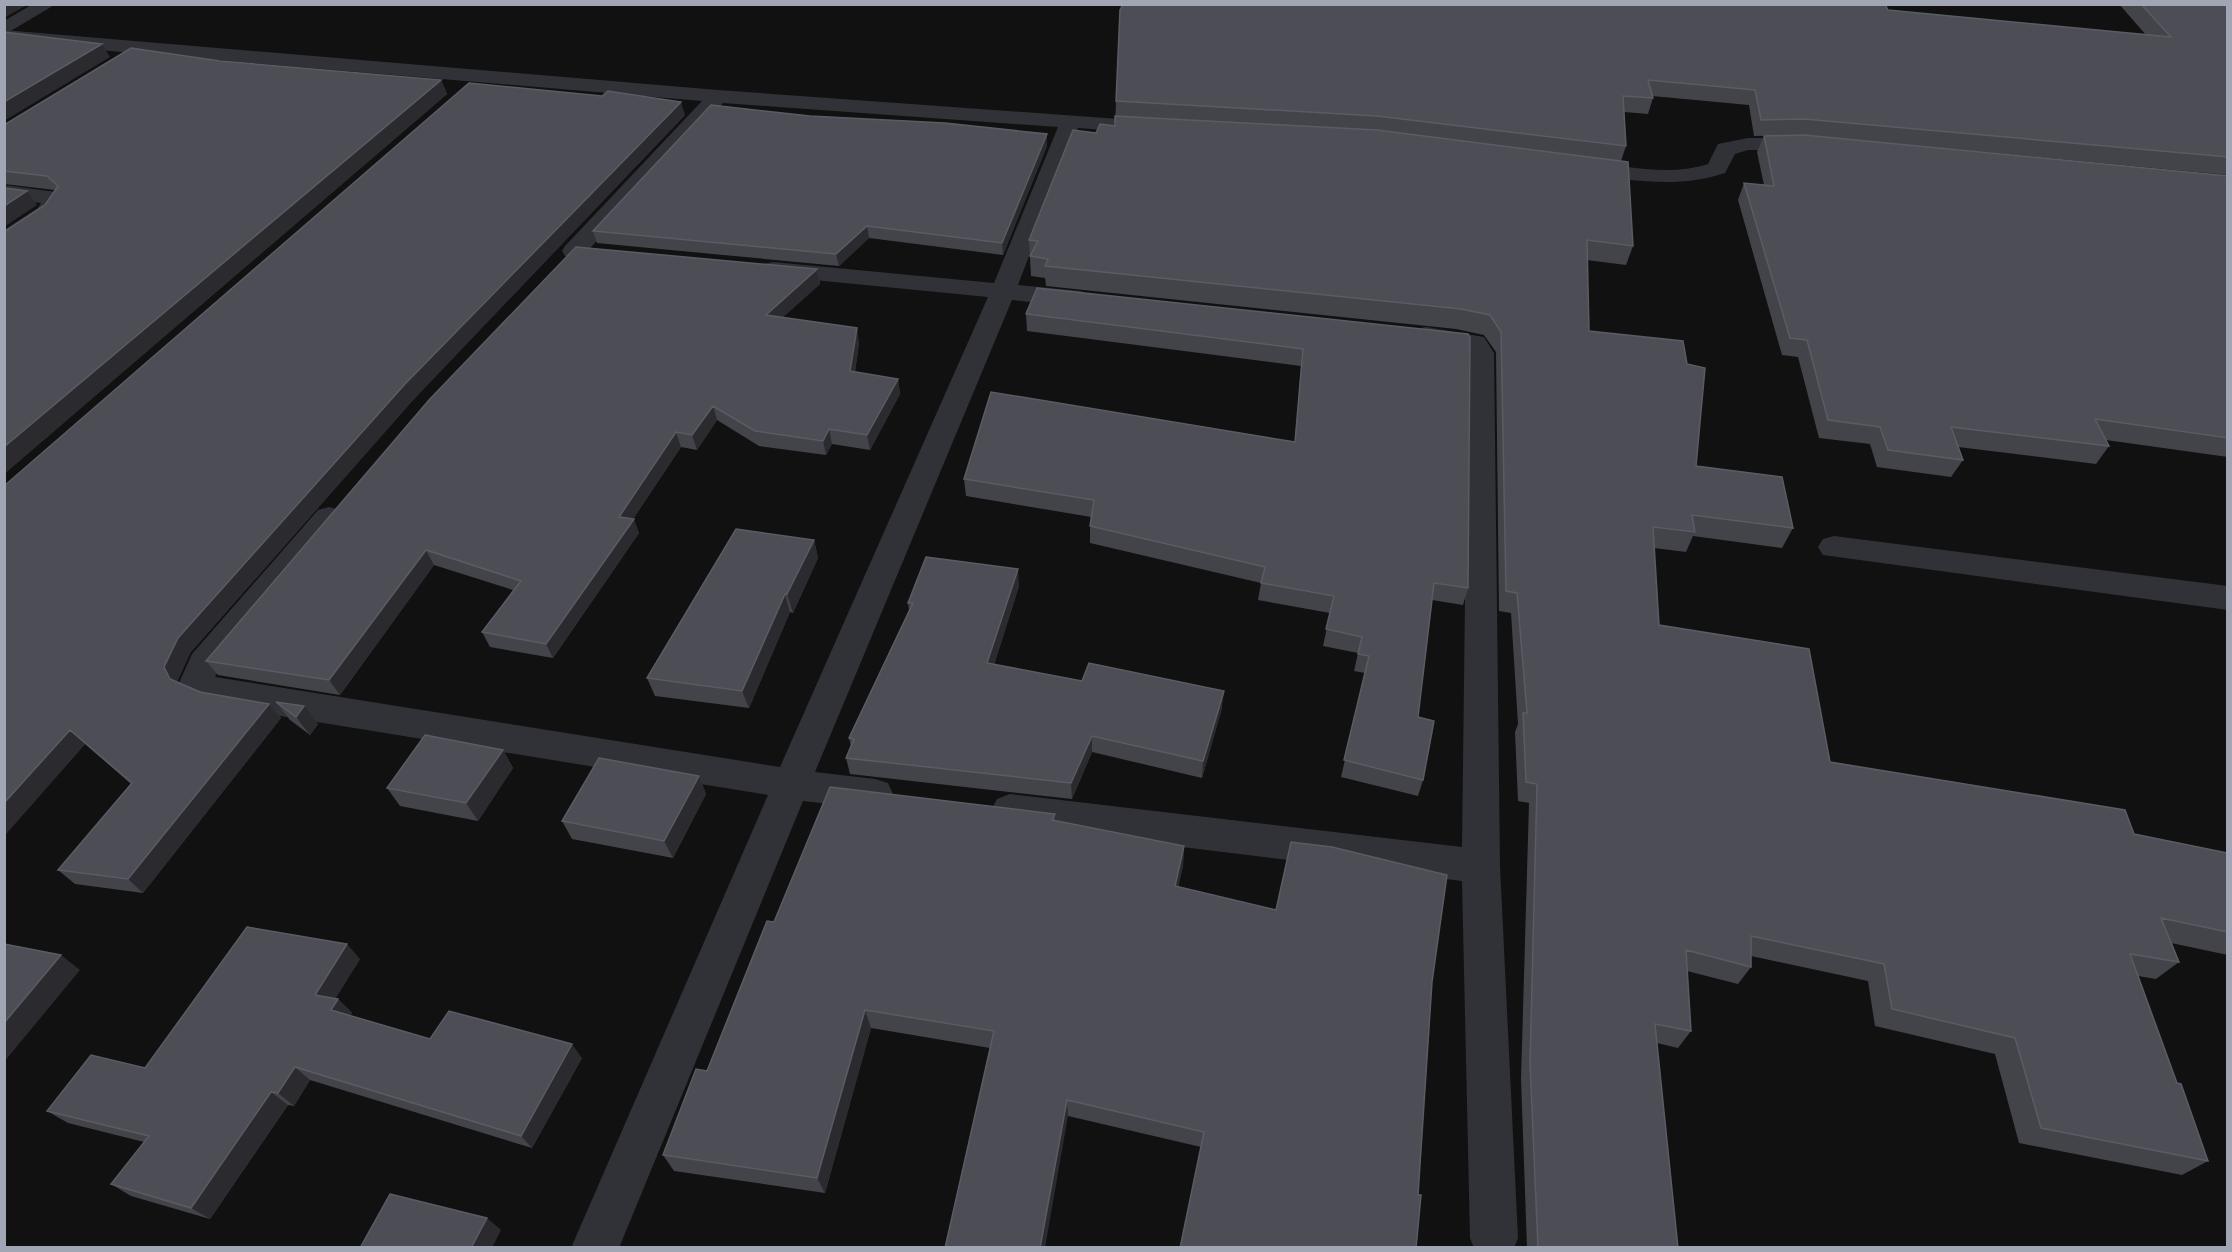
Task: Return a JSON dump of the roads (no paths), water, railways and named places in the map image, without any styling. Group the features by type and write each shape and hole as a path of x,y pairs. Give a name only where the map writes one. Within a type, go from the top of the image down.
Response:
{"street":[{"path":"4,29 46,4"},
{"path":"4,36 718,96 1175,129"},
{"path":"112,66 142,48"},
{"path":"454,101 481,77"},
{"path":"610,254 566,259 718,96"},
{"path":"595,1248 790,784 1003,291 1070,123"},
{"path":"1563,164 1670,178 1702,174 1717,168 1726,149 1748,144 1797,143 1832,146"},
{"path":"4,192 48,197 54,201 46,213 4,241"},
{"path":"753,267 1110,302"},
{"path":"1396,332 1475,343 1481,353 1481,866 1494,1238"},
{"path":"348,495 204,663 196,683 213,692 790,784 910,798"},
{"path":"1834,547 2228,598"},
{"path":"981,806 1481,866"}]}
